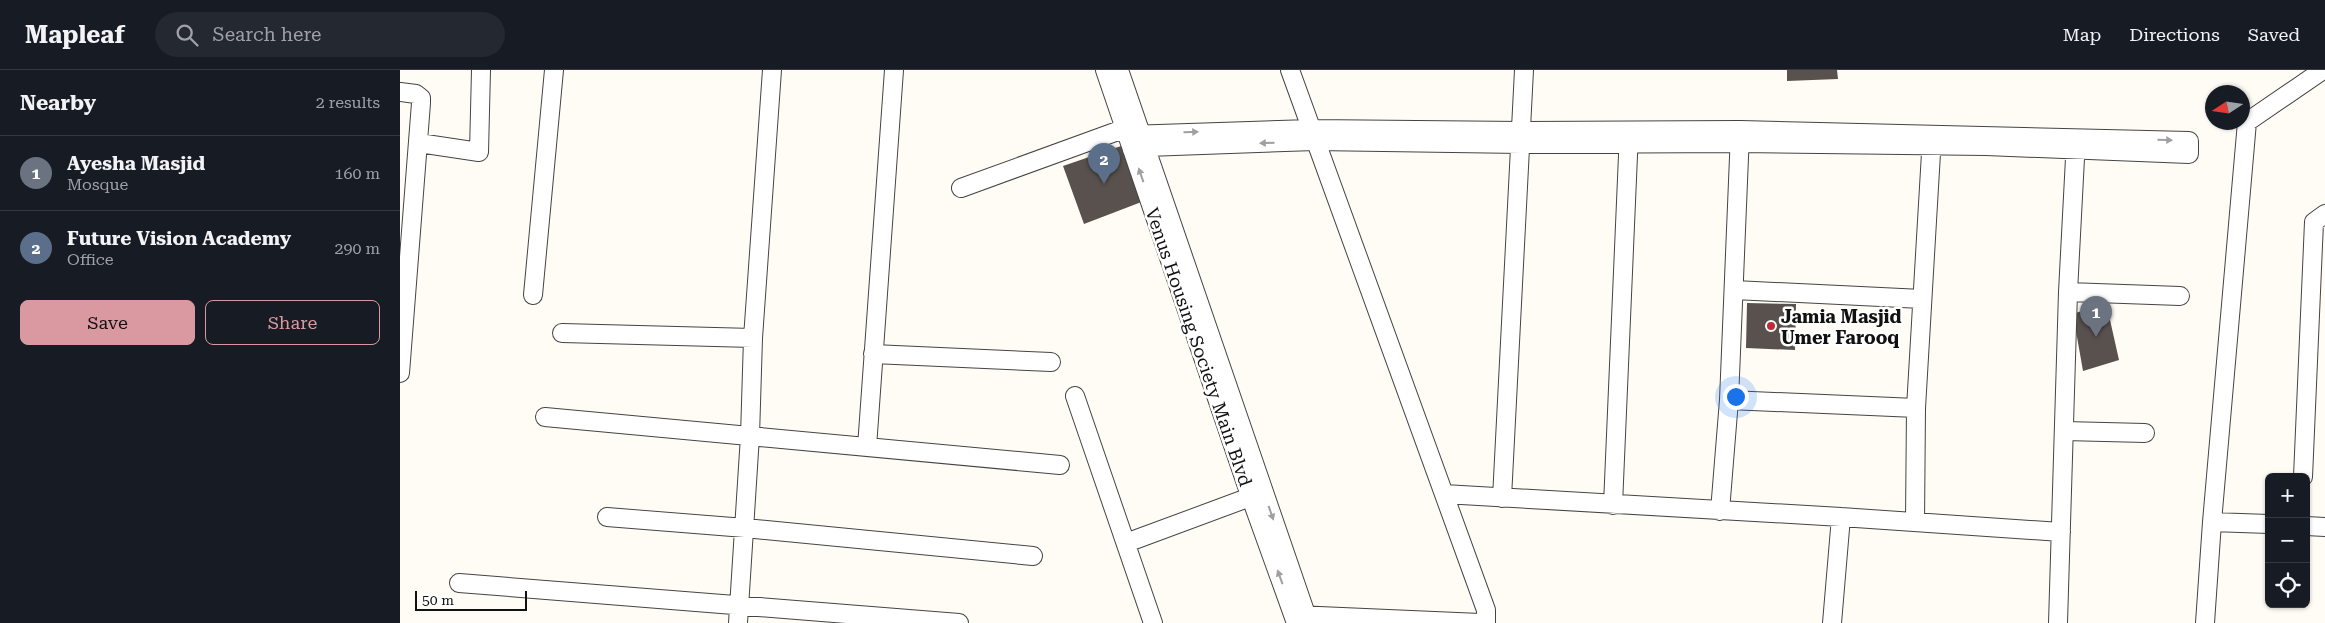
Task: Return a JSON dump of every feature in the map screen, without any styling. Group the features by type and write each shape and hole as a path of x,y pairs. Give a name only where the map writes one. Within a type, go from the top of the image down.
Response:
{"street":[{"path":"418,143 479,152 481,70"},
{"path":"533,295 554,70"},
{"path":"739,614 750,436 753,338 772,70"},
{"path":"867,447 894,70"},
{"name":"Venus Housing Society Main Blvd","path":"1105,70 1135,139 1301,619"},
{"name":"Venus Housing Society Main Blvd","path":"1119,70 1135,139"},
{"path":"1290,70 1486,610 1486,623"},
{"path":"1502,498 1524,70"},
{"path":"2206,623 2212,522 2246,122 2323,70"},
{"path":"400,92 416,94 421,98 400,374"},
{"path":"961,188 1135,139 1313,135 1521,138 1740,136 2189,147"},
{"path":"1720,511 1729,400 1740,136"},
{"path":"1613,505 1629,137"},
{"path":"1915,522 1916,408 1932,141"},
{"path":"2058,623 2068,292 2077,144"},
{"path":"2303,473 2314,222 2325,214"},
{"path":"1734,290 1922,300"},
{"path":"2068,292 2180,296"},
{"path":"562,333 753,338"},
{"path":"873,354 1051,362"},
{"path":"1075,396 1153,623"},
{"path":"1729,400 1916,408"},
{"path":"545,417 1060,465"},
{"path":"2064,431 2145,434"},
{"path":"1444,494 2061,532"},
{"path":"1126,543 1257,495"},
{"path":"607,517 745,528 1033,556"},
{"path":"1832,623 1841,517"},
{"path":"2212,522 2265,524"},
{"path":"2310,526 2325,527"},
{"path":"459,583 739,614 959,623"},
{"path":"1301,619 1480,623"}],"building":[{"path":"1787,70 1837,70 1838,79 1787,81"},
{"path":"1124,145 1144,201 1084,224 1063,166"},
{"path":"2106,302 2119,360 2083,371 2073,314"},
{"name":"Jamia Masjid Umer Farooq","path":"1747,303 1796,304 1795,350 1746,348"}],"place":[{"name":"Future Vision Academy","path":"1104,184"},
{"name":"Jamia Masjid Umer Farooq","path":"1771,326"},
{"name":"Ayesha Masjid","path":"2096,337"}]}
